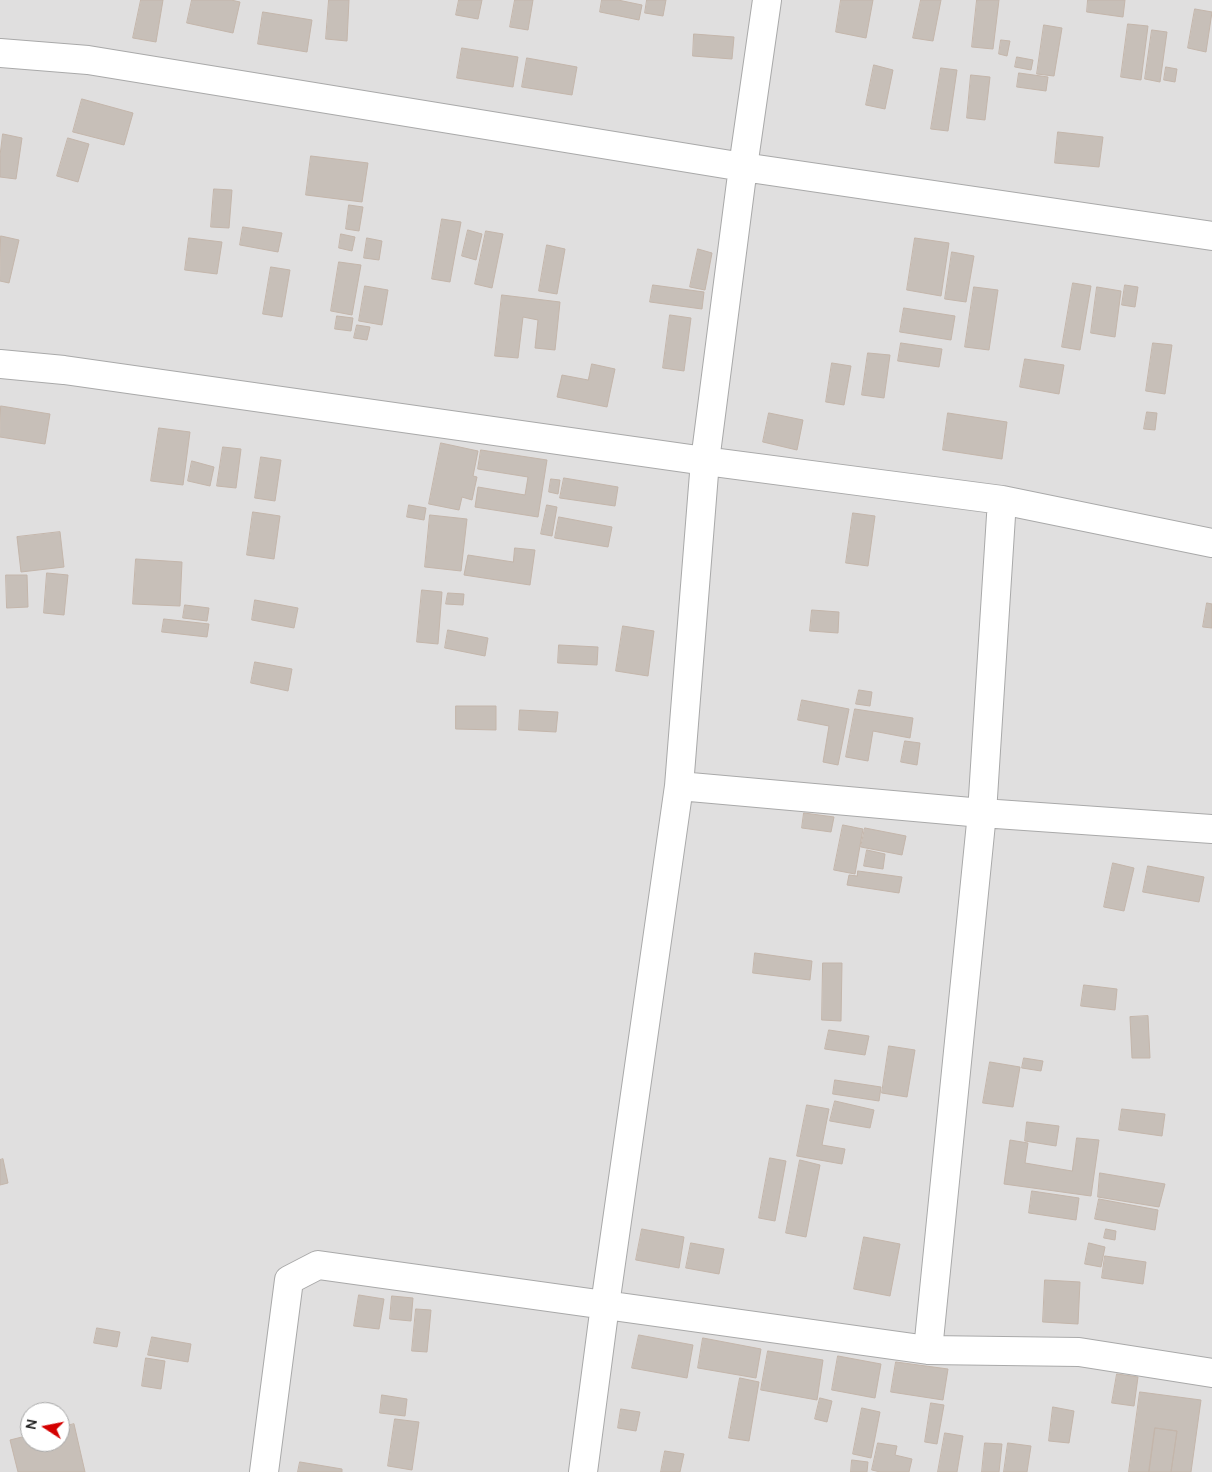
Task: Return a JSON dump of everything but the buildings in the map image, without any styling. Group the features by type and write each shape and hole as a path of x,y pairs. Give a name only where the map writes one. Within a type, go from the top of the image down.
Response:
{"street":[{"path":"583,1472 679,786 705,461 743,167 767,0"},
{"path":"0,53 88,60 743,167 1212,236"},
{"path":"0,364 64,370 705,461 1002,500 1212,543"},
{"path":"928,1350 982,813 1002,500"},
{"path":"679,786 982,813 1212,829"},
{"path":"264,1472 289,1280 318,1265 928,1350 1079,1352 1212,1373"}],"shaded area":[{"path":"0,0 1212,0 1212,1472 0,1472"}]}
